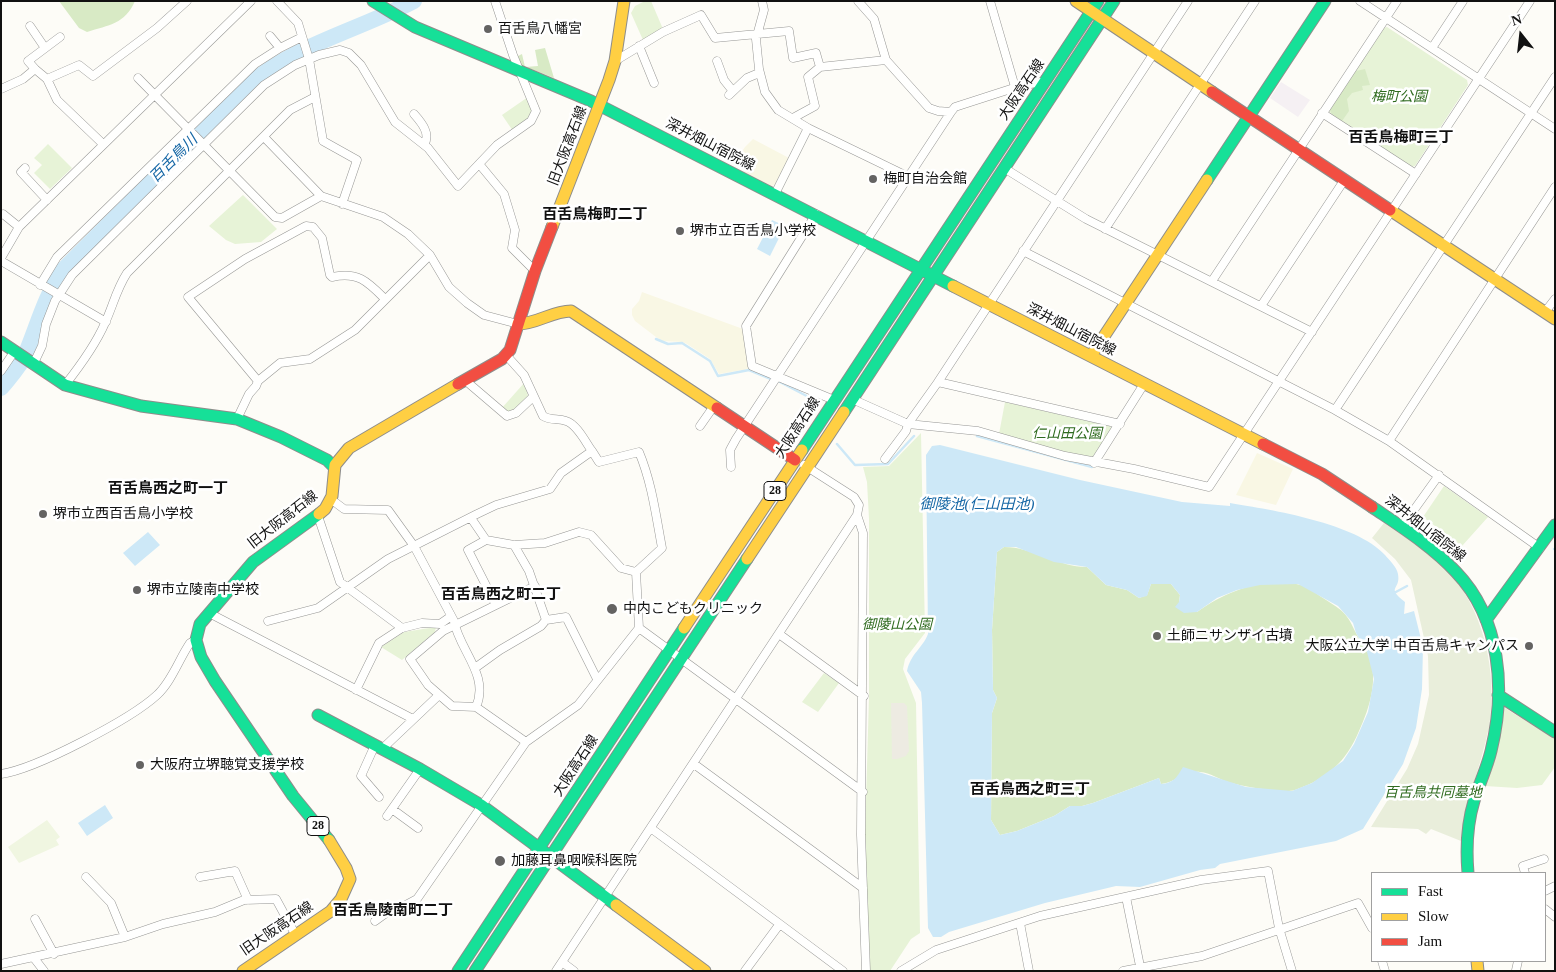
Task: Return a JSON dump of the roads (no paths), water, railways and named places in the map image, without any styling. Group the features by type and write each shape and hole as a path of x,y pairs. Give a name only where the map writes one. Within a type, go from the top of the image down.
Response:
{"main road":[{"name":"深井畑山宿院線","path":"373,1 400,19 599,106 816,214 987,304 1322,474 1361,498 1447,562 1463,578 1475,595 1486,620 1496,659 1498,695 1491,751 1470,815 1467,836 1468,872"},
{"name":"旧大阪高石線","path":"506,356 535,271 615,61 624,1"},
{"path":"1076,1 1095,6 1103,18 1550,315"},
{"name":"大阪高石線","path":"475,971 1114,1"},
{"path":"1091,356 1325,1"},
{"name":"大阪高石線","path":"458,971 1095,6"},
{"path":"518,324 529,324 559,310 571,311 795,460"},
{"path":"1,342 65,385 141,406 237,419 281,437 327,460 334,467 348,448 506,356"},
{"name":"旧大阪高石線","path":"246,970 294,934 331,911 350,880 326,834 293,796 215,681 201,657 196,640 200,624 259,557 318,516 332,500 335,490 334,467"},
{"path":"1486,620 1555,525"},
{"path":"1498,695 1555,732"},
{"path":"318,715 420,769 480,806 606,896 705,971"}],"street":[{"path":"47,79 76,66 79,66 93,76 157,28 187,1"},
{"path":"106,322 56,294 1,259 19,228 102,144 155,96 251,1"},
{"path":"276,1 298,23 309,57 323,141 357,160 342,204"},
{"path":"32,364 42,346 46,324 56,294 81,264 264,85 309,57 334,51 349,53 361,65 395,122 424,146 458,186 497,145 535,116 535,104 519,70 495,1"},
{"path":"762,1 764,10 756,39 759,74 765,92 778,110 808,128 909,177"},
{"path":"858,1 874,20 886,60 929,108 951,112"},
{"path":"990,1 1015,87"},
{"path":"885,459 906,431 908,424 938,382 987,304 1188,1"},
{"path":"1105,229 1256,1"},
{"path":"1360,1 1555,129"},
{"path":"1212,281 1397,1"},
{"path":"1432,48 1463,1"},
{"path":"852,399 908,424 978,431 1094,463 1134,469 1209,487 1480,80 1530,1"},
{"path":"615,61 639,46 701,14 715,38 789,31 794,58 816,53 820,67"},
{"path":"30,26 45,48"},
{"path":"60,36 28,61 47,79 57,100 102,144"},
{"path":"270,36 280,48"},
{"path":"42,285 57,257 255,64 280,48 303,39"},
{"path":"639,46 654,83"},
{"path":"793,118 815,106 808,78 820,67 886,60"},
{"path":"716,61 730,93 748,78 759,74"},
{"path":"1,89 23,79 35,69"},
{"path":"1335,410 1555,77"},
{"path":"138,78 188,131 275,217 282,218 321,196"},
{"path":"731,467 730,450 951,112 956,107 1015,87 1046,82"},
{"path":"65,385 87,356 106,322 116,291 127,273 290,110 315,97"},
{"path":"1322,113 1416,174"},
{"path":"414,114 424,126 426,141 424,146"},
{"path":"775,194 808,128"},
{"path":"264,137 321,196 383,217 408,234 430,255 449,287 467,303 484,315 518,324"},
{"path":"480,165 504,194 515,230 512,248 535,271"},
{"path":"25,168 21,172 47,200"},
{"path":"1004,168 1056,202 1105,229 1312,332"},
{"path":"1261,306 1345,179"},
{"path":"1389,441 1555,187"},
{"path":"1,215 3,214 19,228"},
{"path":"816,214 748,321 752,366 834,400"},
{"path":"258,382 188,297 245,259 306,226 313,227 322,238 332,277 343,274 368,281 385,299"},
{"path":"1023,251 1280,381 1389,441 1540,548"},
{"path":"237,419 248,394 258,382 280,363 310,359 355,330 385,299 392,296 430,255"},
{"path":"1550,315 1555,299"},
{"path":"1,371 16,353"},
{"path":"506,356 524,375 543,416 550,420 570,422 598,462 639,452 652,493 662,548 636,572"},
{"path":"466,380 507,416 516,413 533,397"},
{"path":"938,382 1120,424"},
{"path":"1094,463 1144,384"},
{"path":"700,426 714,406"},
{"path":"268,621 318,608 348,589 388,559 496,505 550,489 561,473 592,451"},
{"path":"556,971 857,516 859,505 854,498 795,460"},
{"path":"1402,528 1439,475"},
{"path":"332,500 344,509 388,510 414,546 475,668 480,687 476,707"},
{"path":"318,516 340,582 402,628"},
{"path":"857,516 863,533 864,696 862,792 866,971"},
{"path":"471,518 486,540"},
{"path":"496,605 468,550 486,540 514,545 545,544 579,532 591,535 621,568 636,572"},
{"path":"514,545 535,586 546,620"},
{"path":"375,921 393,908 404,906 417,899 526,742 578,705 639,628 636,572"},
{"path":"356,690 379,643 402,628 422,623 442,627 455,626 535,586"},
{"path":"209,613 413,719"},
{"path":"450,617 410,660 428,686 452,706 476,707 526,742"},
{"path":"475,668 500,650 541,626 546,620 566,617 597,679"},
{"path":"639,628 862,792"},
{"path":"779,634 864,696"},
{"path":"1,774 22,770 119,721 139,708 164,688 190,643 196,640"},
{"path":"379,797 361,776 379,747 439,695"},
{"path":"694,764 863,888"},
{"path":"387,816 420,769"},
{"path":"392,809 418,828"},
{"path":"652,828 843,971"},
{"path":"1525,872 1523,866 1544,859"},
{"path":"200,877 235,871 248,900"},
{"path":"901,971 936,950 1020,922 1096,902 1201,880 1268,871 1279,928 1292,971"},
{"path":"86,877 111,903 125,937"},
{"path":"1126,897 1141,969"},
{"path":"1,964 54,954 125,937 163,924 215,912 248,900 276,900 294,934"},
{"path":"1123,971 1202,956 1279,928 1358,903 1371,926"},
{"path":"35,919 54,954"},
{"path":"1020,922 1029,971"},
{"path":"745,971 780,925"},
{"path":"34,958 44,971"},
{"path":"562,962 574,971"},
{"path":"1516,970 1518,962"}],"water":[{"path":"772,220 785,226 770,256 757,249"},
{"name":"御陵池(仁山田池)","path":"940,445 1080,480 1182,502 1230,506 1230,503 1290,514 1334,526 1354,534 1372,544 1385,555 1397,571 1398,583 1395,591 1405,602 1404,614 1414,611 1423,647 1422,689 1416,728 1403,764 1363,829 1336,841 1220,864 1215,868 1200,870 1140,887 1116,886 1045,903 949,932 941,937 933,937 928,928 921,692 907,671 911,660 928,634 926,455 932,446","holes":["1004,547 1016,547 1054,562 1087,567 1106,585 1127,590 1139,598 1147,596 1151,584 1171,584 1180,595 1179,602 1175,607 1184,613 1197,612 1217,598 1237,590 1260,585 1298,584 1338,606 1353,623 1356,633 1367,652 1374,679 1368,712 1354,744 1343,761 1312,783 1292,791 1246,787 1183,767 1172,781 1161,784 1159,778 1093,803 1082,806 1070,806 1054,816 1017,831 1000,835 991,820 992,713 997,698 993,690 992,630 997,552"]},
{"path":"148,532 160,545 135,566 123,553"},
{"path":"105,805 113,818 87,836 78,823"}],"waterway":[{"name":"百舌鳥川","path":"1,388 24,358 47,300 63,270 248,85 267,71 308,48 414,1"},
{"path":"656,339 668,344 682,343 710,361 718,376 749,370 771,379"},
{"path":"780,382 820,403"},
{"path":"837,444 855,465 888,464 914,436"},
{"path":"977,436 1092,467"},
{"path":"1394,593 1407,586"}],"place":[{"name":"百舌鳥八幡宮","path":"488,29"},
{"name":"梅町自治会館","path":"873,179"},
{"name":"堺市立百舌鳥小学校","path":"680,231"},
{"name":"堺市立西百舌鳥小学校","path":"43,514"},
{"name":"堺市立陵南中学校","path":"137,590"},
{"name":"中内こどもクリニック","path":"612,609"},
{"name":"土師ニサンザイ古墳","path":"1157,636"},
{"name":"大阪公立大学 中百舌鳥キャンパス","path":"1529,646"},
{"name":"大阪府立堺聴覚支援学校","path":"140,765"},
{"name":"加藤耳鼻咽喉科医院","path":"500,861"}],"district":[{"name":"百舌鳥梅町三丁","path":"1401,138"},
{"name":"百舌鳥梅町二丁","path":"595,215"},
{"name":"百舌鳥西之町一丁","path":"168,489"},
{"name":"百舌鳥西之町二丁","path":"501,595"},
{"name":"百舌鳥西之町三丁","path":"1030,790"},
{"name":"百舌鳥陵南町二丁","path":"393,911"}],"park label":[{"name":"梅町公園","path":"1399,97"},
{"name":"仁山田公園","path":"1067,434"},
{"name":"御陵山公園","path":"897,625"},
{"name":"百舌鳥共同墓地","path":"1433,793"}]}
